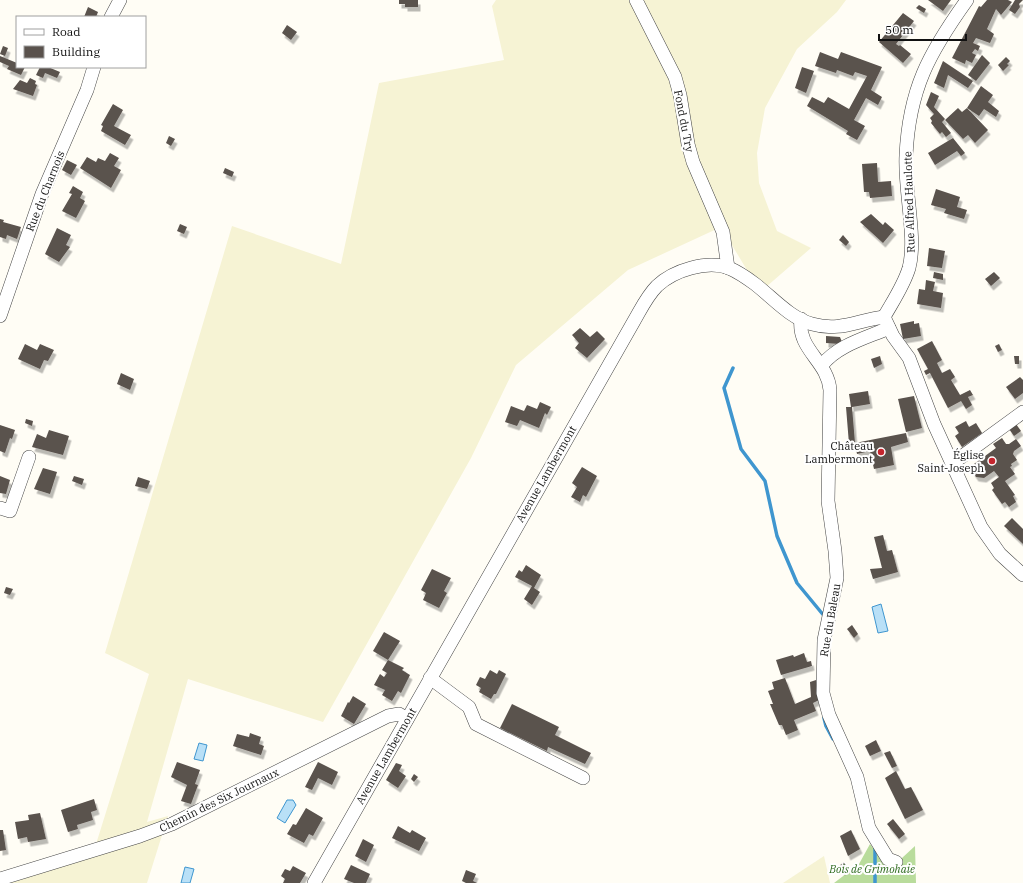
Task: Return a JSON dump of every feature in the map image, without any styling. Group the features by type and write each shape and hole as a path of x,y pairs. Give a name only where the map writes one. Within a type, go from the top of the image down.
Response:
{"street":[{"path":"112,16 120,0"},
{"name":"Fond du Try","path":"636,0 675,77 693,162 724,232 728,268"},
{"name":"Rue Alfred Haulotte","path":"887,322 910,261 911,244 906,171 910,120 915,97 923,72 938,42 967,0"},
{"name":"Rue du Charnois","path":"0,316 30,226 94,68"},
{"name":"Avenue Lambermont","path":"314,883 651,293 666,279 685,270 706,266 728,268 754,283 801,319 812,324 844,326 887,322"},
{"name":"Rue du Baleau","path":"801,319 800,329 805,346 822,365 828,376 830,390 828,501 836,551 837,578 824,640 823,693 828,716 857,777 869,828 888,859 896,862"},
{"path":"822,365 837,350 887,322 909,358 934,424 986,535 1008,562 1023,575"},
{"path":"953,463 1023,412"},
{"path":"0,508 10,511 29,457"},
{"path":"430,678 469,707 476,724 583,778"},
{"name":"Chemin des Six Journaux","path":"0,879 140,836 172,824 393,714 399,714 407,719"}],"shaded area":[{"path":"496,0 846,0 837,12 797,49 765,108 757,153 759,183 777,231 811,248 766,287 753,280 721,227 628,270 516,365 471,458 323,722 188,679 147,822 168,816 147,883 8,883 92,857 149,674 105,653 232,226 341,264 379,83 504,60 492,6"},
{"path":"824,856 830,883 783,883"}],"green space":[{"name":"Bois de Grimohaie","path":"870,844 889,870 915,846 916,883 834,883 859,864"}],"water":[{"path":"881,604 888,631 878,633 872,607"},
{"path":"199,743 207,745 203,761 194,759"},
{"path":"287,800 293,800 296,805 285,823 277,818"},
{"path":"185,867 194,869 190,883 181,883"}],"building":[{"path":"399,0 418,0 418,7 405,7 405,4 399,4"},
{"path":"928,0 951,0 943,11"},
{"path":"987,0 1008,0 1012,2 1001,15 996,9 987,29 994,34 990,43 976,38 973,43 980,46 978,51 975,49 972,53 976,55 972,63 966,60 965,64 952,58 979,6 981,7"},
{"path":"1015,0 1023,0 1019,4 1020,7 1015,14 1009,10"},
{"path":"919,5 926,9 924,13 916,8"},
{"path":"88,7 98,12 96,16 84,16"},
{"path":"903,13 914,21 896,44 899,46 900,45 911,54 903,63 879,42"},
{"path":"287,25 297,32 291,40 282,33"},
{"path":"3,46 8,48 5,56 0,54"},
{"path":"820,52 838,59 841,52 882,67 871,90 882,97 878,105 866,98 854,120 865,126 857,140 846,134 848,131 807,106 812,97 824,103 828,97 849,109 867,76 855,72 853,76 837,70 836,73 815,66"},
{"path":"982,55 990,63 976,81 968,75"},
{"path":"0,56 16,63 16,68 24,68 21,75 7,69 9,66 0,62"},
{"path":"1006,57 1010,61 1007,64 1009,65 1003,71 998,65"},
{"path":"943,61 973,81 968,88 948,75 944,88 934,83"},
{"path":"802,67 814,71 806,93 795,88"},
{"path":"40,68 50,68 60,72 57,78 45,73 43,78 36,75"},
{"path":"30,78 36,81 35,84 37,85 33,96 13,89 20,80 27,83"},
{"path":"981,86 993,95 988,102 999,111 996,117 984,109 979,116 967,108"},
{"path":"931,92 939,96 934,107 945,119 942,122 951,133 946,137 942,132 940,134 931,123 932,121 930,118 934,114 926,105"},
{"path":"113,104 123,110 114,126 131,135 125,145 101,131 103,126 101,125"},
{"path":"958,108 962,112 967,108 988,130 975,143 968,135 963,139 945,120"},
{"path":"169,136 175,139 171,146 166,143"},
{"path":"953,138 965,153 961,156 957,151 935,165 928,153"},
{"path":"110,153 119,158 114,166 121,170 111,188 80,168 87,157 96,162 98,158 105,161"},
{"path":"67,160 77,165 71,175 62,170"},
{"path":"877,163 878,182 891,181 892,196 870,198 869,192 864,192 862,164"},
{"path":"225,168 234,172 232,177 223,173"},
{"path":"73,186 83,192 80,198 85,201 76,218 62,211 72,194 69,193"},
{"path":"936,189 960,197 957,207 967,210 964,219 944,213 946,209 931,205"},
{"path":"871,214 883,225 885,222 894,230 883,243 860,222"},
{"path":"0,219 4,220 3,222 21,227 17,239 7,235 6,239 0,237"},
{"path":"180,224 187,227 184,234 177,231"},
{"path":"57,228 71,235 66,245 70,247 59,262 45,254"},
{"path":"843,235 849,242 846,246 839,240"},
{"path":"929,248 945,251 942,268 927,266"},
{"path":"934,272 943,274 943,280 933,278"},
{"path":"994,272 1000,278 991,286 985,279"},
{"path":"926,280 935,282 933,291 943,293 941,308 917,304 919,289 925,290"},
{"path":"914,321 914,324 919,323 921,336 903,339 900,324"},
{"path":"580,328 590,337 597,331 605,339 587,358 575,348 579,343 572,335"},
{"path":"826,336 840,337 842,342 840,344 826,343"},
{"path":"932,341 942,360 937,363 942,373 950,369 955,377 951,380 960,395 970,390 973,395 968,397 972,405 966,409 961,401 948,408 930,373 926,375 924,371 928,369 917,349"},
{"path":"25,344 37,350 40,344 54,350 48,361 44,360 40,369 18,359"},
{"path":"999,344 1002,350 998,352 995,346"},
{"path":"880,356 882,364 874,368 871,359"},
{"path":"1014,356 1019,356 1019,364 1015,364"},
{"path":"121,373 134,379 130,390 117,384"},
{"path":"1020,377 1023,380 1023,393 1015,399 1006,387"},
{"name":"Château Lambermont","path":"868,391 870,404 852,407 855,443 906,433 908,442 891,447 894,465 874,469 870,451 857,454 855,444 849,444 846,407 851,407 849,394"},
{"path":"914,396 922,428 906,432 898,399"},
{"path":"540,402 551,407 547,415 545,413 539,428 520,420 517,426 505,422 511,406 524,411 527,405 537,409"},
{"path":"26,419 33,421 32,426 25,423"},
{"path":"966,421 969,427 976,423 982,433 962,447 955,436 959,433 955,427"},
{"path":"1016,424 1021,431 1014,436 1009,429"},
{"path":"0,425 15,430 12,439 10,438 5,453 0,451"},
{"path":"49,430 69,436 63,455 32,447 37,434 46,438"},
{"path":"1002,438 1006,444 1009,444 1016,439 1021,446 1014,451 1013,454 1017,460 1011,464 1012,466 1010,467 1015,474 1005,481 1015,495 1013,496 1016,502 1009,507 1005,502 1002,504 992,490 994,488 991,483 999,477 994,471 984,478 976,477 972,471 974,464 996,448 993,444"},
{"path":"582,467 597,476 586,497 583,495 580,502 571,497 577,487 572,483"},
{"path":"43,468 57,472 50,494 34,489"},
{"path":"0,476 10,480 6,494 0,493"},
{"path":"74,476 84,479 82,485 72,481"},
{"path":"138,477 150,481 147,489 135,486"},
{"path":"1012,518 1023,529 1023,544 1004,526"},
{"path":"883,535 887,551 892,550 898,572 873,579 870,569 882,568 874,537"},
{"path":"526,565 541,575 534,588 540,592 532,605 524,599 532,586 515,577 519,570 522,572"},
{"path":"432,569 451,578 444,591 447,593 439,608 423,600 426,593 421,590"},
{"path":"6,587 13,589 10,595 4,593"},
{"path":"852,625 858,634 854,638 847,629"},
{"path":"384,632 400,641 388,660 373,651"},
{"path":"804,653 807,662 811,661 812,666 781,675 776,660 793,655 794,657"},
{"path":"388,660 404,668 402,670 410,675 401,693 398,691 392,701 382,695 385,690 374,685 380,674 384,677 387,673 382,670"},
{"path":"490,670 497,674 499,670 506,674 496,694 494,694 491,699 479,692 481,688 476,685 480,677 485,679"},
{"path":"785,678 795,704 811,697 810,682 816,680 819,700 813,703 816,711 794,720 798,730 786,735 782,725 779,725 770,704 773,704 768,691 774,689 772,682"},
{"path":"353,696 366,704 354,724 341,716 348,702 349,703"},
{"path":"512,704 559,727 555,735 591,753 585,764 548,747 547,751 500,728"},
{"path":"250,733 261,737 259,744 264,746 261,755 233,746 237,734 249,737"},
{"path":"876,740 881,751 870,756 865,746"},
{"path":"890,751 897,766 892,768 884,753"},
{"path":"177,762 200,770 195,784 198,785 191,804 181,801 187,785 171,777"},
{"path":"318,762 338,772 332,785 318,778 312,790 305,787"},
{"path":"396,763 402,765 399,771 406,776 398,788 386,780"},
{"path":"896,771 905,789 911,787 923,810 905,819 885,778"},
{"path":"414,774 418,777 414,782 411,779"},
{"path":"94,799 97,810 91,812 93,820 77,825 78,829 68,832 61,810"},
{"path":"306,808 323,818 313,836 309,834 304,843 287,834 293,824 296,825"},
{"path":"40,813 46,839 28,842 27,837 18,839 15,822 29,820 28,815"},
{"path":"893,819 905,834 899,839 887,824"},
{"path":"398,826 410,833 412,830 426,838 419,851 392,838"},
{"path":"0,830 3,830 6,850 0,851"},
{"path":"851,830 860,849 848,856 840,836"},
{"path":"363,839 374,845 366,862 355,856"},
{"path":"844,862 848,868 842,871 839,866"},
{"path":"351,865 370,874 366,883 354,883 344,879"},
{"path":"293,866 306,873 300,883 283,883 285,879 281,876 285,869 290,871"},
{"path":"466,870 476,874 473,881 477,883 466,883 462,881"}],"waterway":[{"path":"733,368 724,388 741,449 765,481 777,536 797,583 825,617"},
{"path":"824,718 826,726 833,739"},
{"path":"875,846 875,883"}],"place":[{"name":"Château Lambermont","path":"881,452"},
{"name":"Église Saint-Joseph","path":"992,461"}]}
